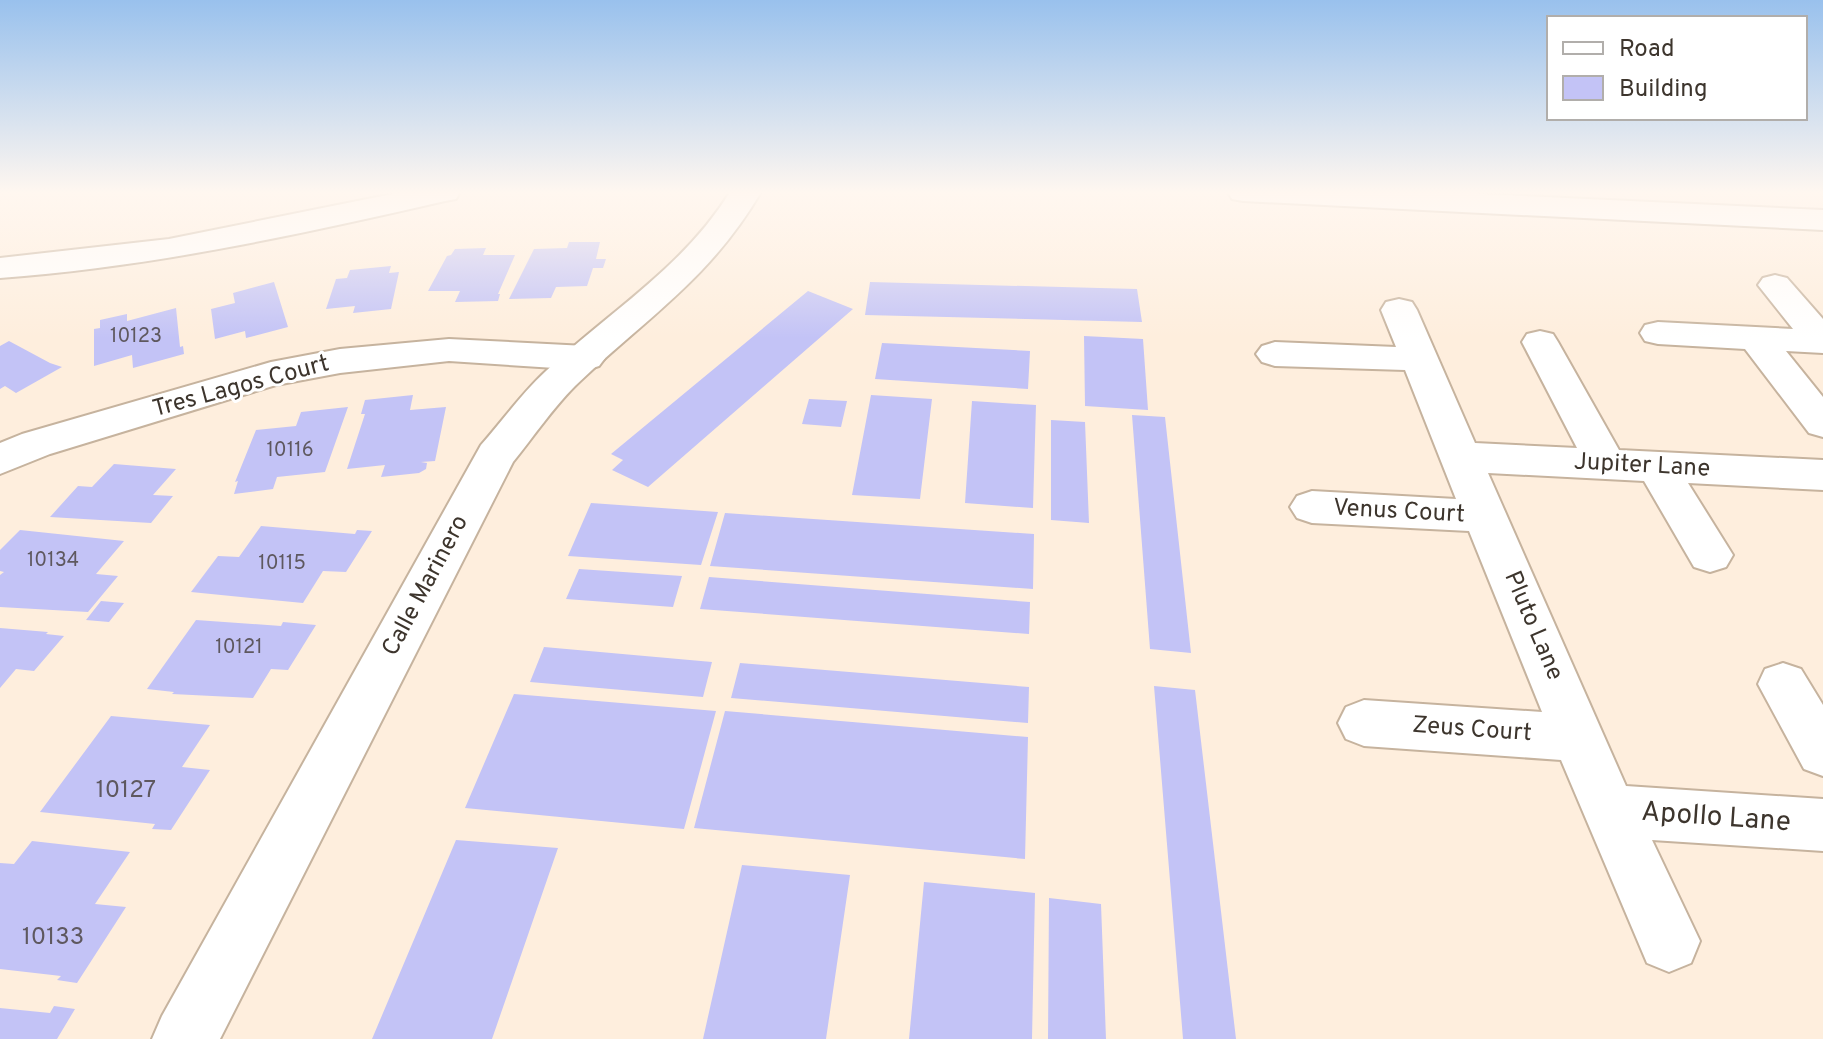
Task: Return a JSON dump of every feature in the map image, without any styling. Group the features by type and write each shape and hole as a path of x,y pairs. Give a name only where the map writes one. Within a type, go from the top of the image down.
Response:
{"street":[{"path":"0,268 152,254 216,240"},
{"name":"Calle Marinero","path":"185,1039 496,455 559,380 698,262 715,240"},
{"path":"1775,285 1823,342"},
{"name":"Pluto Lane","path":"1399,310 1609,811 1669,941"},
{"path":"1658,333 1823,342"},
{"path":"1756,338 1823,424"},
{"path":"1540,342 1606,464"},
{"name":"Tres Lagos Court","path":"0,460 36,444 271,374 340,361 449,350 586,358"},
{"path":"1275,354 1419,359"},
{"name":"Jupiter Lane","path":"1461,457 1823,475"},
{"path":"1657,467 1710,555"},
{"name":"Venus Court","path":"1312,507 1486,516"},
{"path":"1783,684 1823,752"},
{"name":"Zeus Court","path":"1364,723 1580,738"},
{"name":"Apollo Lane","path":"1609,811 1823,825"}],"building":[{"path":"569,242 600,242 596,259 606,259 603,268 593,268 587,286 556,287 551,298 509,299 534,249 567,248"},
{"path":"486,248 483,255 515,255 498,294 498,301 455,302 460,291 428,291 447,256 455,249"},
{"path":"391,266 389,273 399,272 391,309 353,313 355,306 326,309 336,279 347,278 350,270"},
{"path":"274,282 288,327 246,338 245,331 215,339 211,309 235,303 233,293"},
{"path":"870,282 1137,289 1142,322 865,315"},
{"path":"808,291 853,309 648,487 612,470 623,460 611,454"},
{"path":"176,308 180,347 183,346 184,354 133,368 132,355 94,366 94,329 100,328 100,320 127,314 127,321"},
{"path":"1084,336 1143,339 1148,410 1085,406"},
{"path":"9,341 62,367 16,393 5,386 0,389 0,346"},
{"path":"882,343 1030,351 1028,389 875,379"},
{"path":"413,395 410,410 446,407 435,461 421,462 427,463 426,469 419,473 381,477 385,465 347,469 365,414 361,414 365,400"},
{"path":"871,395 932,399 920,499 852,495"},
{"path":"809,399 847,401 841,427 802,424"},
{"path":"972,401 1036,405 1033,508 965,503"},
{"path":"348,407 325,472 277,477 273,489 234,494 238,481 235,482 256,430 296,426 301,412"},
{"path":"1132,415 1165,417 1191,653 1150,649"},
{"path":"1051,420 1085,422 1089,523 1051,520"},
{"path":"114,464 176,469 153,495 173,496 151,523 50,517 78,486 92,487"},
{"path":"591,503 718,512 701,565 568,556"},
{"path":"725,513 1034,534 1033,589 710,566"},
{"path":"261,526 355,534 357,530 372,531 346,572 323,571 303,603 191,592 218,556 239,557"},
{"path":"20,530 124,541 96,574 118,576 88,612 0,607 0,575 4,572 0,571 0,550"},
{"path":"579,569 682,576 673,607 566,599"},
{"path":"709,577 1030,602 1029,634 700,609"},
{"path":"101,601 124,603 109,622 86,620"},
{"path":"196,620 281,626 283,622 316,625 288,670 271,669 253,698 172,694 174,692 147,689"},
{"path":"0,628 64,636 34,671 16,669 0,688"},
{"path":"544,647 712,662 703,697 530,682"},
{"path":"740,663 1029,687 1028,723 731,698"},
{"path":"1154,686 1195,690 1236,1039 1183,1039"},
{"path":"514,694 716,711 684,829 465,808"},
{"path":"725,711 1028,737 1025,859 694,828"},
{"path":"111,716 210,725 182,767 210,770 171,830 152,829 155,824 40,812"},
{"path":"456,840 558,848 492,1039 372,1039"},
{"path":"32,841 130,852 95,904 126,907 77,983 57,980 61,976 0,969 0,863 14,864"},
{"path":"742,865 850,875 826,1039 703,1039"},
{"path":"924,882 1035,893 1032,1039 909,1039"},
{"path":"1049,898 1101,904 1106,1039 1048,1039"},
{"path":"54,1006 75,1009 57,1039 0,1039 0,1008 50,1013"}]}
